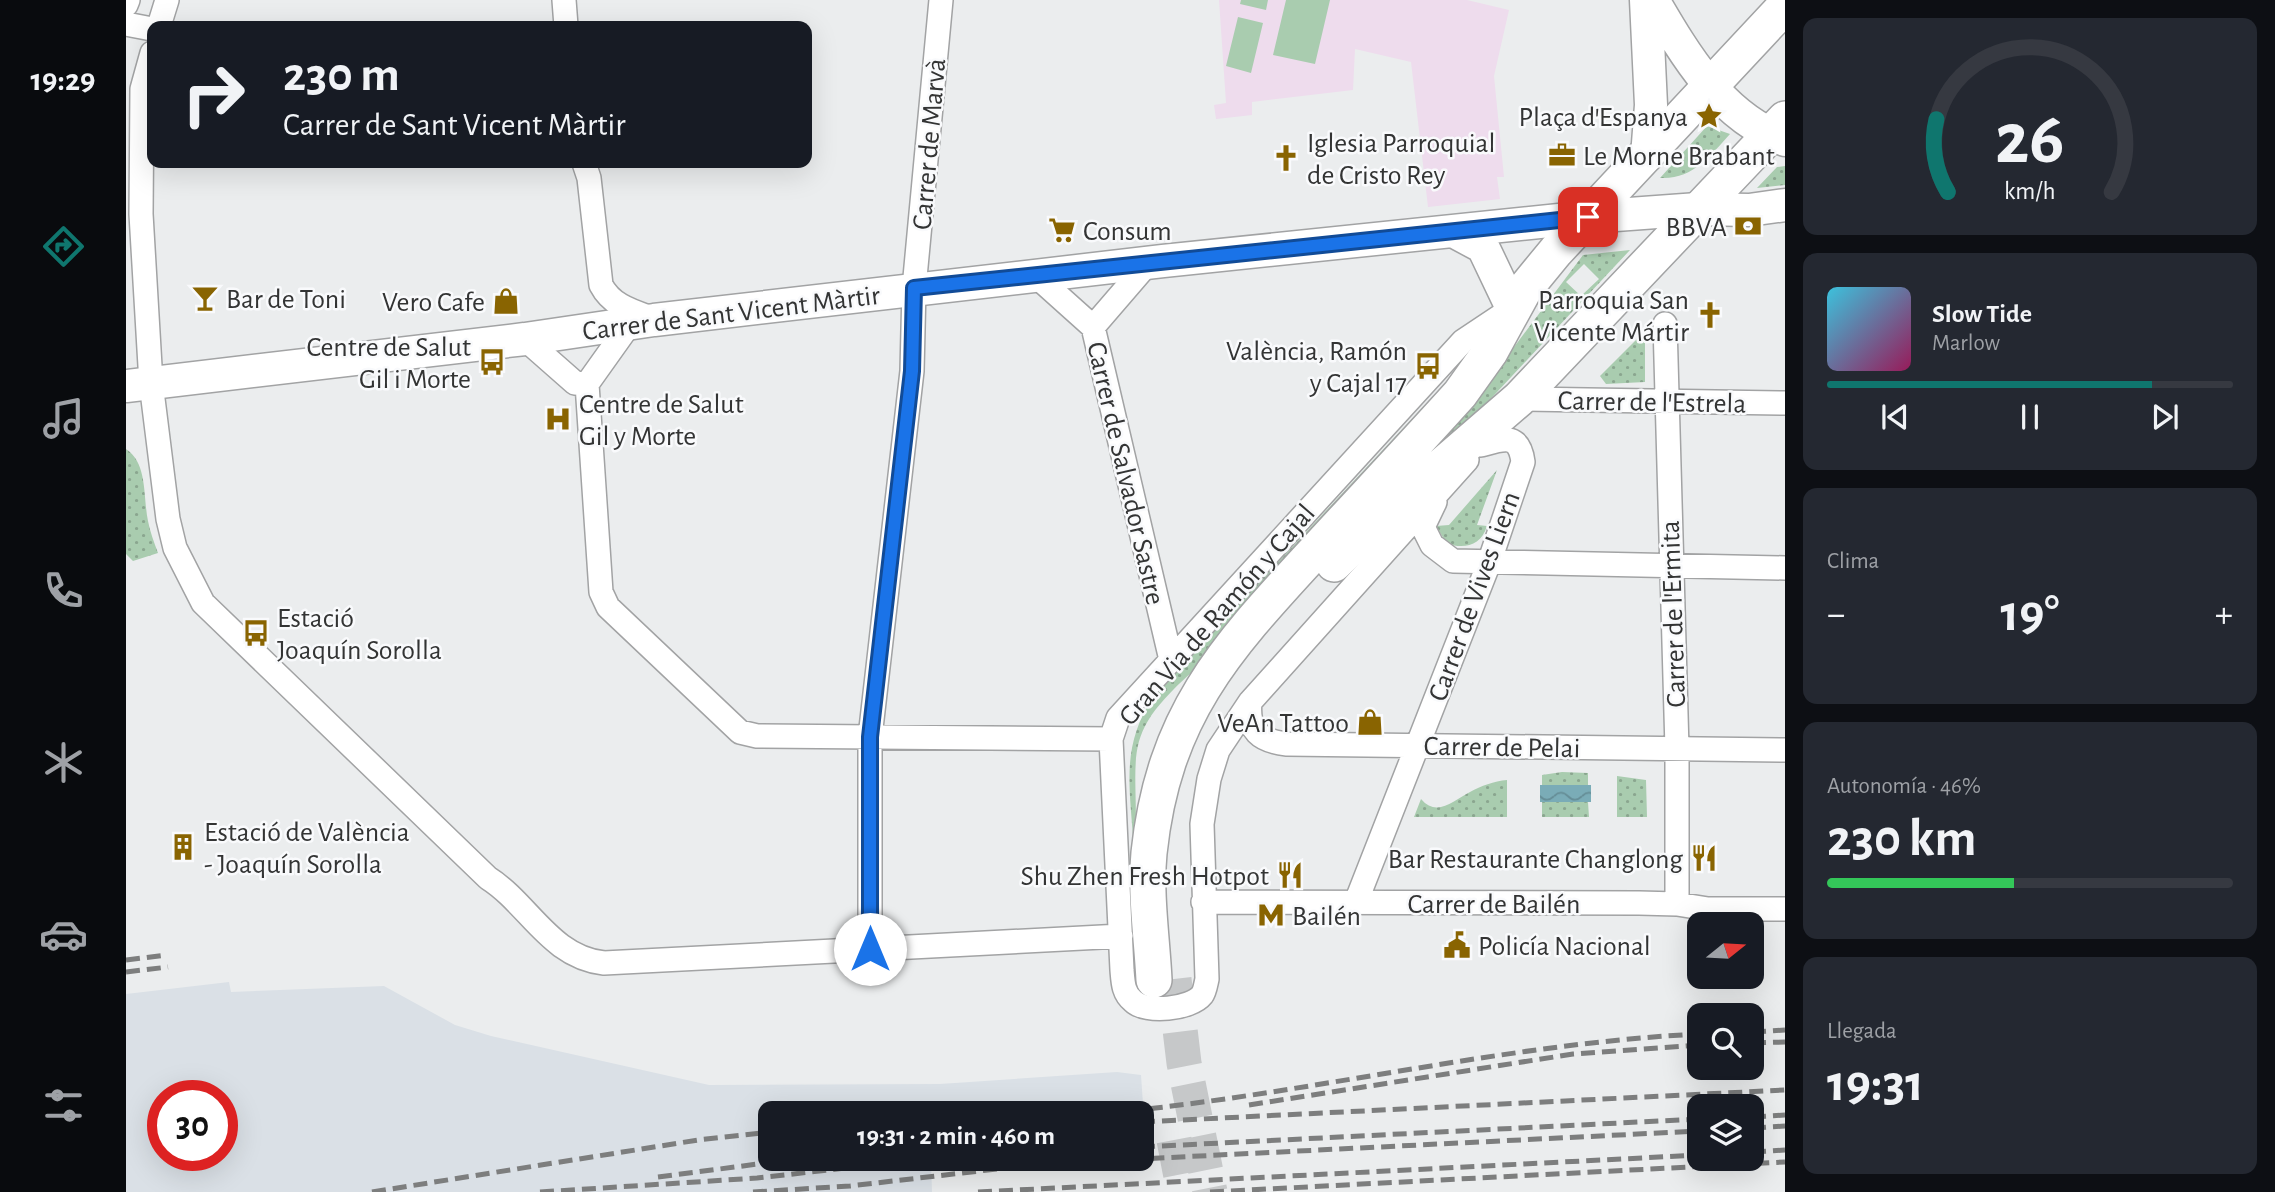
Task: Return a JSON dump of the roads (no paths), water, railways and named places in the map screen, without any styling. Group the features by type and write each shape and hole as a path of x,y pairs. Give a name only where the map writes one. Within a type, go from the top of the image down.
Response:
{"main road":[{"path":"1646,0 1651,105 1647,156"},
{"path":"1653,0 1684,54 1711,86 1746,119 1780,131 1698,209"},
{"path":"1588,217 1785,6"},
{"path":"1588,217 1785,205"},
{"name":"Gran Via de Ramón y Cajal","path":"1588,217 1541,269 1512,308 1490,352 1460,394 1235,639 1184,719 1169,756 1149,855 1164,980 1174,826 1199,746 1223,698 1258,647 1352,546 1498,422 1698,209"},
{"name":"Carrer de Sant Vicent Màrtir","path":"139,385 525,339 914,288 1588,217"},
{"path":"1455,232 1483,247 1512,308"}],"street":[{"path":"126,5 128,0"},
{"path":"161,21 167,0"},
{"path":"564,0 566,21"},
{"name":"Carrer de Marvà","path":"870,949 870,737 912,371 914,288 941,0"},
{"path":"126,24 147,28"},
{"path":"142,66 139,385 175,548 203,603 488,877 505,889 528,916 565,950 576,957 604,963 1121,936"},
{"path":"586,168 600,285 607,296 642,323 587,384 601,592 608,607 740,732 757,736 1111,739"},
{"name":"Carrer de Salvador Sastre","path":"1093,327 1149,262"},
{"name":"Carrer de Salvador Sastre","path":"1035,275 1093,327 1171,660"},
{"name":"Gran Via de Ramón y Cajal","path":"1498,422 1440,492 1414,517 1387,553 1250,702 1219,750 1209,779 1202,824 1208,979 1203,994 1191,1003 1144,1007 1133,1002 1123,987 1111,739 1118,718 1463,341 1512,308"},
{"name":"Carrer de l'Ermita","path":"1665,324 1677,749 1677,904"},
{"path":"525,339 575,383 587,384"},
{"name":"Carrer de l'Estrela","path":"1498,422 1666,400 1785,403"},
{"name":"Carrer de Vives Liern","path":"1356,902 1489,563 1523,462 1521,448 1514,441 1506,439 1498,422"},
{"path":"1440,492 1426,516 1423,527 1426,537 1453,561 1785,568"},
{"name":"Carrer de Pelai","path":"1250,702 1250,724 1255,734 1266,741 1785,750"},
{"name":"Carrer de Bailén","path":"1203,902 1677,904 1708,909 1785,909"}],"water":[{"path":"1540,785 1591,785 1591,802 1540,802"}],"tunnel":[{"path":"1174,979 1184,1063 1210,1192"},
{"path":"1174,1140 1184,1192"}],"railway":[{"path":"126,960 166,955"},
{"path":"126,972 168,967"},
{"path":"1764,1031 1785,1030"},
{"path":"1154,1108 1551,1048 1687,1035"},
{"path":"1764,1043 1785,1042"},
{"path":"1249,1105 1573,1054 1687,1046"},
{"path":"1154,1121 1785,1090"},
{"path":"1764,1116 1785,1115"},
{"path":"1154,1146 1687,1120"},
{"path":"1764,1127 1785,1126"},
{"path":"753,1192 850,1186 1040,1164 1687,1132"},
{"path":"372,1192 698,1140 758,1133"},
{"path":"1764,1151 1785,1150"},
{"path":"978,1192 1687,1156"},
{"path":"1210,1192 1785,1162"},
{"path":"658,1177 758,1164"},
{"path":"540,1192 757,1178 819,1171"}],"place":[{"name":"Plaça d'Espanya","path":"1709,116"},
{"name":"Le Morne Brabant","path":"1562,155"},
{"name":"Iglesia Parroquial de Cristo Rey","path":"1286,158"},
{"name":"BBVA","path":"1748,226"},
{"name":"Consum","path":"1062,230"},
{"name":"Bar de Toni","path":"205,298"},
{"name":"Vero Cafe","path":"506,301"},
{"name":"Parroquia San Vicente Mártir","path":"1710,315"},
{"name":"Centre de Salut Gil i Morte","path":"492,362"},
{"name":"València, Ramón y Cajal 17","path":"1428,366"},
{"name":"Centre de Salut Gil y Morte","path":"558,419"},
{"name":"Estació Joaquín Sorolla","path":"256,633"},
{"name":"VeAn Tattoo","path":"1370,722"},
{"name":"Estació de València - Joaquín Sorolla","path":"183,847"},
{"name":"Bar Restaurante Changlong","path":"1704,858"},
{"name":"Shu Zhen Fresh Hotpot","path":"1290,875"},
{"name":"Bailén","path":"1271,915"},
{"name":"Policía Nacional","path":"1457,945"}]}
